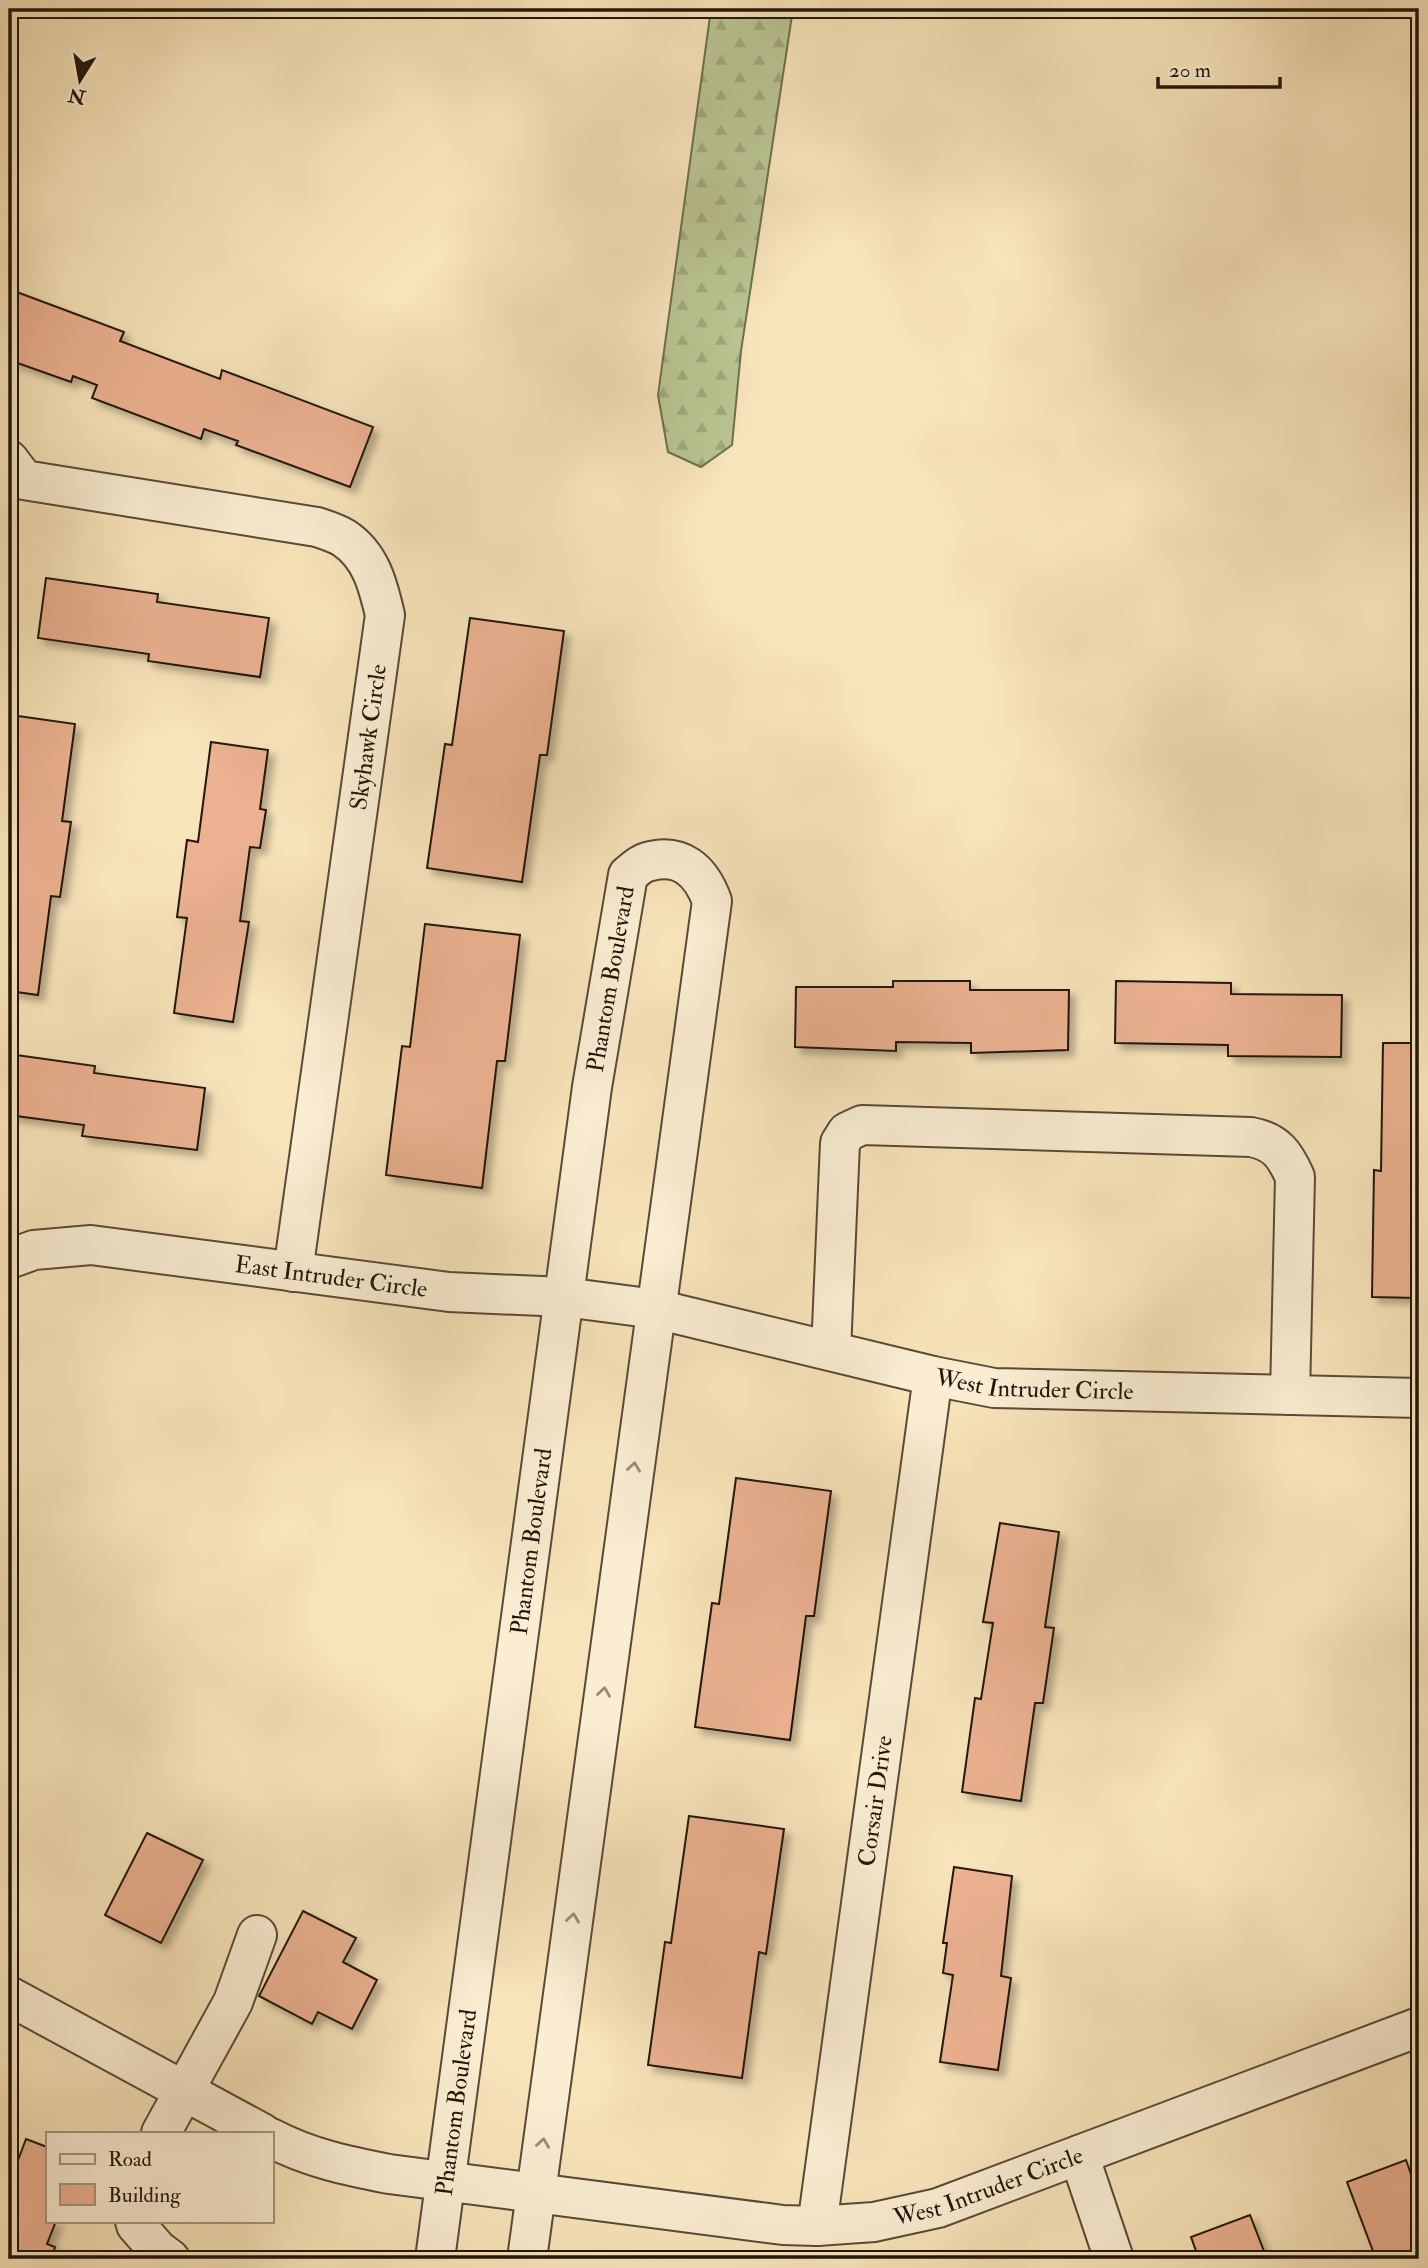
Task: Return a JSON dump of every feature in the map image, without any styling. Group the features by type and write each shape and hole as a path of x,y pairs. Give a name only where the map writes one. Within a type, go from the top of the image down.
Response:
{"street":[{"name":"Skyhawk Circle","path":"14,473 317,527 342,537 363,555 378,582 385,615 293,1272"},
{"name":"Phantom Boulevard","path":"435,2259 592,1087 628,875 645,862 670,859 690,866 705,882 712,901 527,2259"},
{"path":"831,1351 840,1143 847,1132 862,1125 1251,1137 1264,1139 1285,1154 1295,1177 1290,1395"},
{"name":"East Intruder Circle","path":"9,1259 34,1250 91,1245 449,1292 564,1297 656,1309"},
{"name":"West Intruder Circle","path":"656,1309 933,1376 994,1388 1419,1398"},
{"name":"Corsair Drive","path":"817,2227 933,1376"},
{"path":"162,2132 233,2002 257,1935"},
{"path":"9,1996 260,2132"},
{"name":"West Intruder Circle","path":"536,2193 783,2225 817,2227 874,2222 938,2208 1419,2027"},
{"path":"273,2139 332,2163 389,2174 536,2193"},
{"path":"1079,2155 1114,2259"},
{"path":"135,2222 158,2250 170,2259"}],"green space":[{"path":"711,9 793,9 741,351 732,445 701,467 668,452 658,395"}],"building":[{"path":"14,291 124,332 120,341 220,379 222,370 373,427 350,487 236,445 238,441 204,429 201,439 92,398 97,385 73,376 71,382 9,360 9,305"},
{"path":"46,578 158,594 157,602 269,618 260,677 148,661 149,654 38,638"},
{"path":"470,618 564,631 547,755 540,755 522,882 427,868 445,744 452,745"},
{"path":"18,716 75,724 62,821 71,822 60,897 51,896 38,995 9,991 9,774"},
{"path":"211,742 268,750 260,809 266,810 260,848 250,847 240,921 249,922 233,1022 174,1013 187,918 177,917 187,840 198,842"},
{"path":"425,924 520,935 505,1061 497,1061 482,1188 386,1175 402,1046 410,1047"},
{"path":"893,981 970,981 970,990 1069,990 1068,1050 971,1053 971,1043 896,1042 896,1051 795,1047 796,987 893,987"},
{"path":"1116,981 1231,983 1231,994 1342,995 1341,1057 1228,1056 1228,1045 1115,1043"},
{"path":"1383,1043 1419,1043 1419,1298 1372,1297 1374,1170 1381,1171"},
{"path":"9,1054 95,1066 94,1073 205,1088 197,1150 82,1136 84,1125 9,1115"},
{"path":"736,1478 831,1491 814,1616 806,1616 790,1740 695,1727 712,1603 719,1604"},
{"path":"1000,1523 1059,1532 1045,1627 1054,1628 1043,1703 1035,1703 1021,1801 962,1792 975,1698 981,1699 993,1623 983,1622"},
{"path":"689,1816 784,1829 766,1954 759,1952 742,2078 648,2065 665,1942 671,1943"},
{"path":"147,1833 203,1860 161,1943 105,1915"},
{"path":"954,1867 1012,1876 1001,1976 1011,1978 998,2070 940,2062 953,1975 943,1973 947,1943 943,1943"},
{"path":"303,1911 356,1938 343,1962 377,1980 352,2029 318,2012 312,2024 259,1996"},
{"path":"26,2139 46,2147 46,2222 56,2222 47,2244 55,2247 51,2259 9,2259 9,2184"},
{"path":"1406,2160 1419,2197 1419,2259 1376,2259 1347,2182"},
{"path":"1250,2215 1267,2259 1199,2259 1191,2237"}]}
